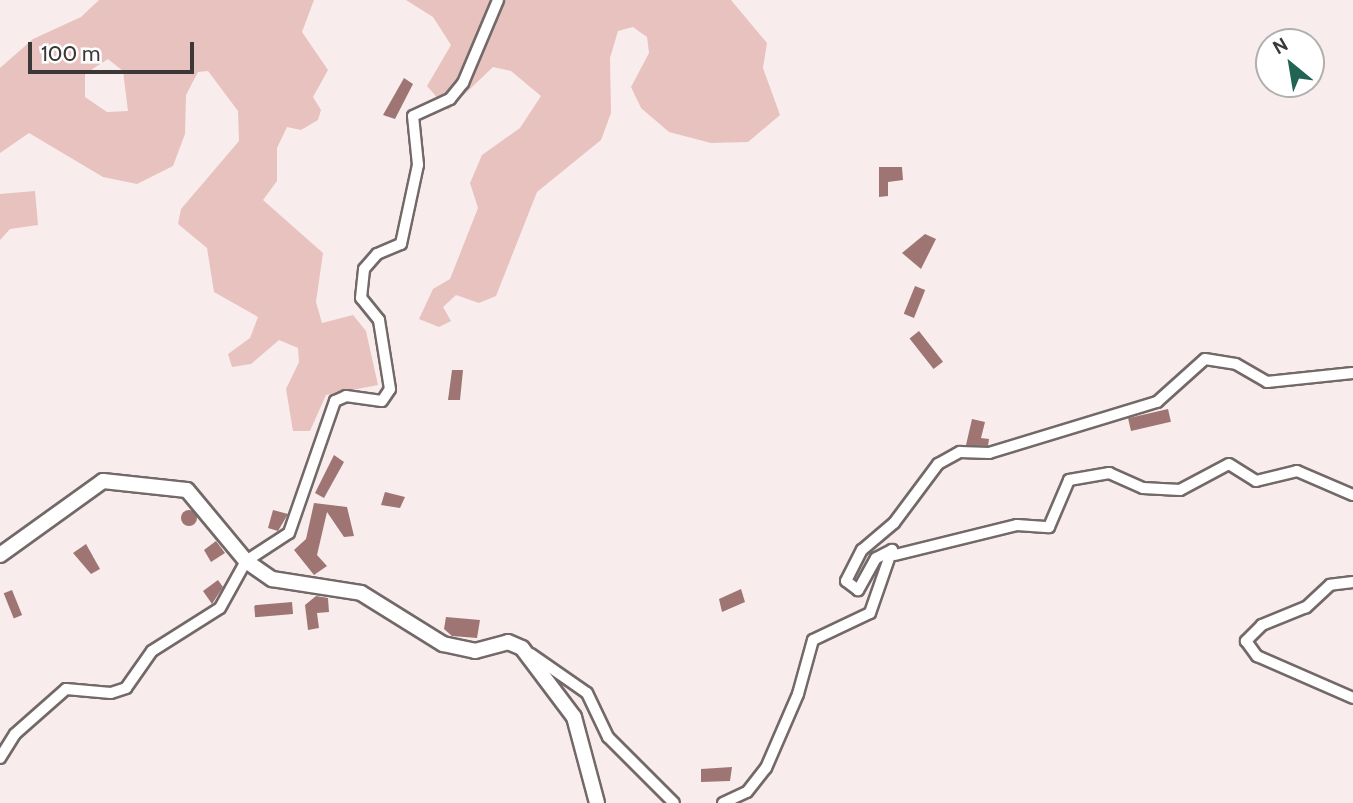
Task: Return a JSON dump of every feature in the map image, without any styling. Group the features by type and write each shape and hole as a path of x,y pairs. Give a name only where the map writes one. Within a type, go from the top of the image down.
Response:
{"street":[{"path":"0,758 15,734 66,689 111,693 126,688 152,651 220,608 246,561 289,533 334,401 346,396 382,401 390,389 379,320 361,298 364,269 377,254 401,244 418,165 413,116 450,99 463,83 498,0"},
{"path":"1353,373 1266,382 1236,364 1205,359 1157,402 989,453 951,456 862,550 848,587 865,585 885,550 895,555 1017,525 1049,527 1069,480 1109,473 1143,488 1180,490 1229,464 1256,481 1297,471 1353,495"},
{"path":"0,555 86,489 130,481 187,490 246,561 272,579 361,593 443,644 475,651 508,642 522,648 587,693 608,737 674,803"},
{"path":"723,803 747,792 766,768 798,694 813,640 870,613 895,555"},
{"path":"1353,582 1331,585 1306,607 1262,625 1246,641 1257,656 1353,698"},
{"path":"522,648 574,717 597,803"}],"shaded area":[{"path":"99,0 314,0 302,32 328,70 313,97 321,110 318,120 301,130 287,127 277,148 277,181 263,200 323,253 316,302 322,323 353,315 366,331 378,385 326,395 310,431 293,431 286,389 299,362 298,348 279,340 251,364 232,367 228,354 250,338 258,317 214,292 207,248 178,224 181,209 239,141 238,111 208,71 198,72 186,95 185,134 173,166 137,184 103,177 29,133 0,153 0,68 33,39 81,17","holes":["108,59 123,71 128,111 107,112 85,97 85,74"]},
{"path":"406,0 731,0 767,43 763,68 780,115 748,142 711,143 669,132 641,108 631,87 649,53 647,37 633,27 618,31 610,58 611,113 601,140 537,192 496,296 479,303 456,295 443,307 451,321 439,327 419,319 433,289 450,279 478,208 470,183 482,155 520,128 541,96 511,71 493,67 448,110 427,86 451,45 433,17"},
{"path":"35,191 38,225 10,229 0,240 0,194"}],"building":[{"path":"404,78 413,84 395,119 383,115"},
{"path":"879,167 902,167 903,180 888,182 888,196 879,197"},
{"path":"925,234 936,239 921,269 902,253"},
{"path":"915,286 925,290 914,318 904,314"},
{"path":"919,331 943,362 934,369 910,338"},
{"path":"452,370 463,370 460,400 448,400"},
{"path":"1168,409 1171,422 1131,431 1128,418"},
{"path":"972,419 985,422 981,438 989,439 988,446 966,445"},
{"path":"334,455 344,462 324,498 315,493"},
{"path":"385,492 405,497 400,508 381,505"},
{"path":"314,503 347,507 354,536 344,537 327,512 317,555 327,566 314,575 294,550 306,539"},
{"path":"186,510 192,510 197,518 195,524 186,526 181,521 181,515"},
{"path":"273,510 288,514 278,531 268,528"},
{"path":"216,541 225,553 211,562 204,550"},
{"path":"86,544 100,569 91,574 73,553"},
{"path":"218,580 223,587 212,604 203,591"},
{"path":"741,589 745,602 722,612 719,599"},
{"path":"12,590 22,615 14,618 4,593"},
{"path":"316,596 328,598 329,612 317,613 319,628 308,630 305,605"},
{"path":"292,602 293,614 255,617 254,605"},
{"path":"446,617 480,620 477,638 452,636 444,629"},
{"path":"732,767 730,781 701,782 701,769"}]}
